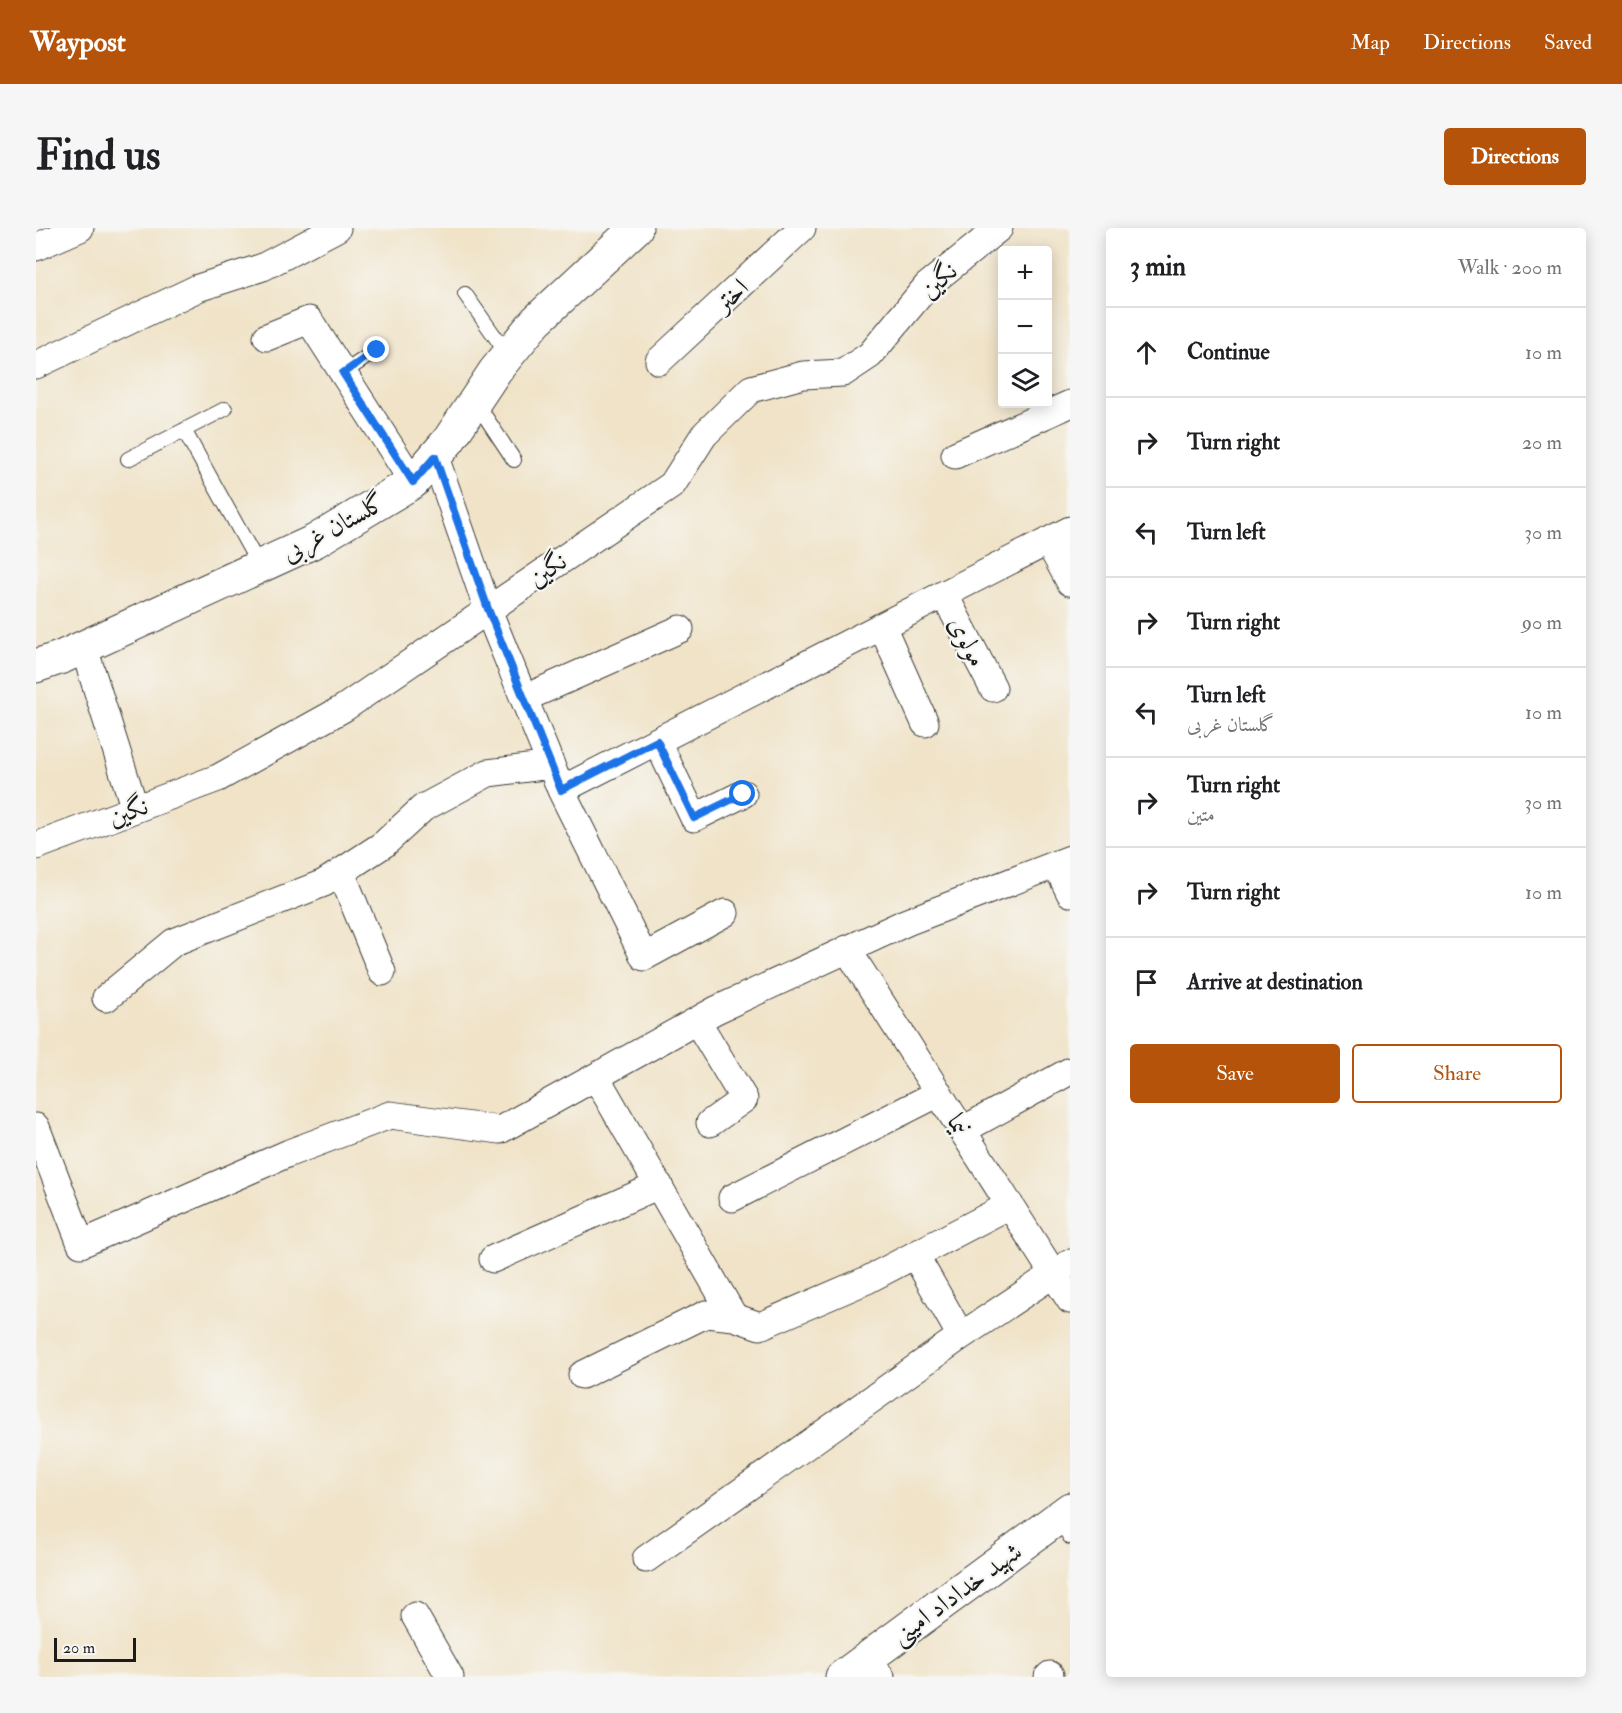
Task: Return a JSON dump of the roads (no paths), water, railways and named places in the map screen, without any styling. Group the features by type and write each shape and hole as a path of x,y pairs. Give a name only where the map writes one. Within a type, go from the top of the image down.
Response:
{"street":[{"path":"36,247 80,228"},
{"path":"36,365 198,288 263,267 337,228"},
{"name":"اختر","path":"659,361 802,228"},
{"name":"نگین","path":"36,846 218,778 335,713 672,485 704,435 751,389 802,375 843,374 870,355 927,286 999,228"},
{"name":"گلستان غربی","path":"38,662 84,648 315,541 413,482 435,457 508,355 536,321 622,233"},
{"path":"267,337 309,320 413,482"},
{"path":"955,455 1070,404"},
{"path":"435,457 488,609 561,790 644,957 725,913"},
{"path":"561,790 1059,536 1070,582"},
{"name":"مولوی","path":"944,594 993,688"},
{"path":"882,626 925,723"},
{"path":"525,698 680,629"},
{"path":"84,648 135,809"},
{"path":"657,741 694,818 743,794"},
{"path":"106,998 174,942 303,891 341,872 384,844 423,808 488,773 551,765"},
{"path":"36,1127 81,1244 289,1153 390,1115 500,1130 697,1021 907,922 1063,862 1070,893"},
{"path":"341,872 382,972"},
{"name":"نیما","path":"848,949 1010,1205 1062,1269 1070,1300"},
{"path":"697,1021 744,1099 710,1123"},
{"path":"963,1130 1070,1071"},
{"path":"596,1077 734,1317"},
{"path":"732,1198 939,1093"},
{"path":"493,1259 658,1185"},
{"path":"582,1375 706,1314 734,1317 760,1326 867,1280 1010,1205"},
{"path":"915,1255 961,1336"},
{"path":"646,1559 961,1336 1062,1269"},
{"name":"شهید خداداد امینی","path":"863,1671 1066,1521"},
{"path":"415,1616 450,1677"}],"lane":[{"path":"465,294 508,355"},
{"path":"343,373 377,350"},
{"path":"475,401 514,460"},
{"path":"128,459 225,409"},
{"path":"184,430 260,567"}]}
